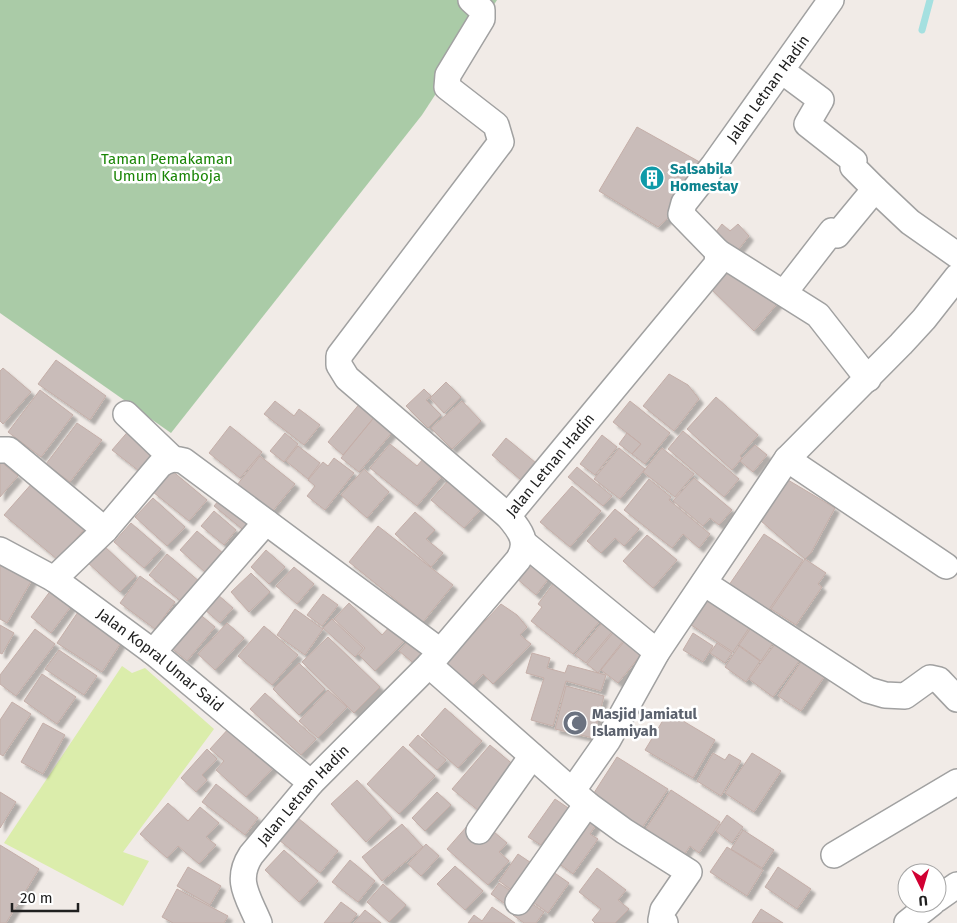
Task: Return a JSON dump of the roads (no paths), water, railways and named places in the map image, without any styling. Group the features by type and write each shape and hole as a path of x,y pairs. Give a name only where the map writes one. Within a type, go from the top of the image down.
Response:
{"street":[{"path":"471,0 482,10 482,19 448,75 447,87 496,125 501,142 339,356 338,361 347,378 508,516"},
{"name":"Jalan Letnan Hadin","path":"259,923 241,880 243,867 311,783 434,658 518,560 522,554 524,543 520,530 508,516 717,264 718,252 684,218 681,208 782,71 831,0"},
{"path":"782,71 821,100 807,124 854,161 853,167 910,222 957,255"},
{"path":"784,293 832,231 837,235 875,190"},
{"path":"718,252 818,315 868,378"},
{"path":"518,902 580,797 608,740 657,652 787,458 868,378 924,319 957,277"},
{"path":"126,414 173,459 184,461 266,522 434,658 532,756 580,797 624,831 689,872 663,910 661,920 665,923"},
{"path":"0,450 9,450 105,530"},
{"path":"787,458 946,566"},
{"path":"54,579 105,530 160,465 173,459"},
{"path":"153,652 266,522"},
{"path":"524,543 657,652"},
{"name":"Jalan Kopral Umar Said","path":"0,550 54,579 153,652 311,783"},
{"path":"704,583 868,690 885,695 905,696 930,678 939,680 957,699"},
{"path":"479,831 532,756"},
{"path":"834,855 957,782"},
{"path":"908,923 920,913"}],"waterway":[{"path":"922,30 930,0"}],"place":[{"name":"Salsabila Homestay","path":"652,178"},
{"name":"Masjid Jamiatul Islamiyah","path":"575,723"}],"park label":[{"name":"Taman Pemakaman Umum Kamboja","path":"167,168"}]}
